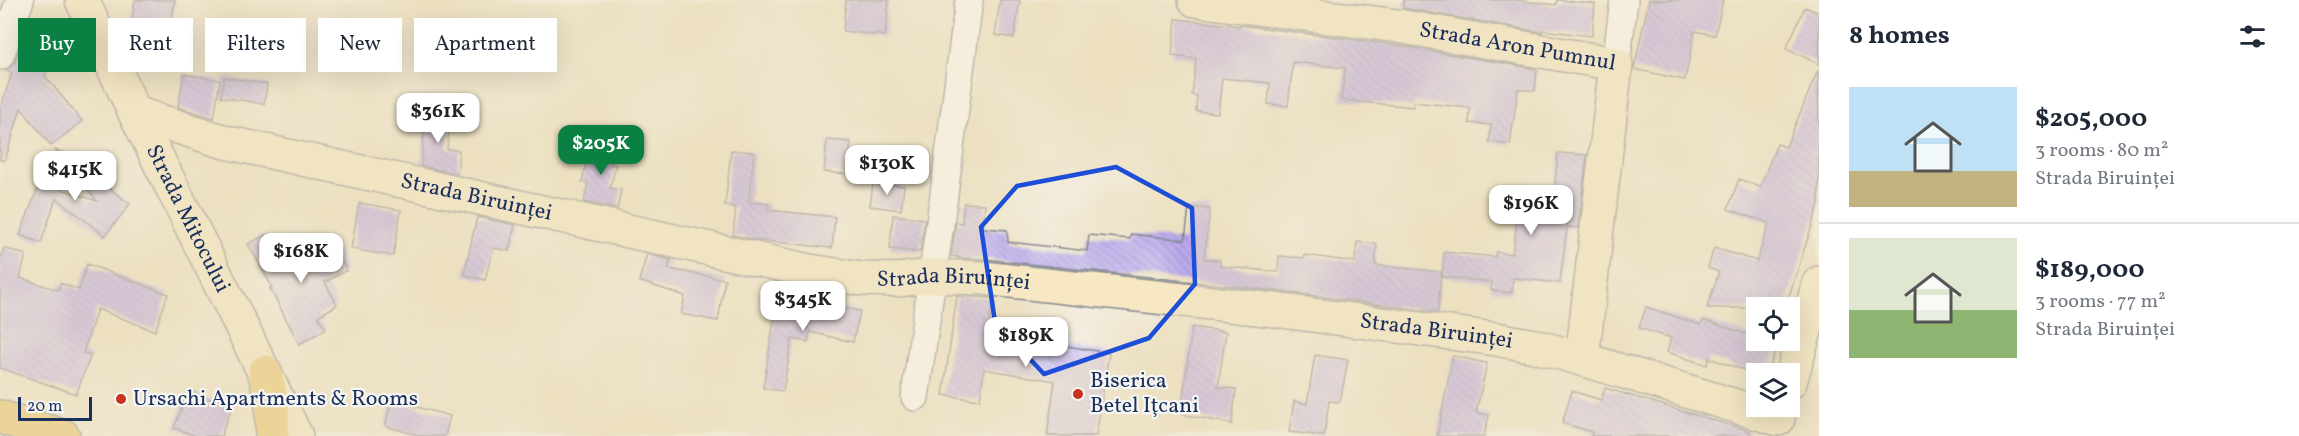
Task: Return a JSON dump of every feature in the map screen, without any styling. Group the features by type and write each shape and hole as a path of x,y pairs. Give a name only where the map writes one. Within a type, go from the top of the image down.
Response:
{"main road":[{"path":"265,372 272,404 272,436"},
{"path":"0,417 63,436"}],"street":[{"path":"0,56 20,0"},
{"name":"Strada Mitocului","path":"82,0 135,113 297,436"},
{"path":"915,397 969,0"},
{"name":"Strada Aron Pumnul","path":"1195,0 1398,26 1616,64 1582,359"},
{"path":"1616,64 1624,0"},
{"name":"Strada Biruinței","path":"135,113 225,142 810,271 862,279 897,280 931,276 983,278 1275,310 1496,339 1582,359 1778,421"},
{"path":"1796,363 1819,283"}],"highlighted area":[{"path":"1116,167 1192,208 1195,284 1149,338 1044,374 995,322 981,227 1017,186"}],"building":[{"path":"135,0 175,0 172,18 132,18"},
{"path":"846,0 889,0 885,36 843,31"},
{"path":"1000,0 1020,0 1014,38 995,35"},
{"path":"1404,0 1514,0 1556,5 1557,0 1595,4 1592,36 1542,30 1542,32 1403,8"},
{"path":"1649,0 1723,0 1715,35 1695,31 1685,80 1634,69"},
{"path":"1805,7 1819,13 1819,64 1786,49"},
{"path":"1176,19 1395,45 1537,69 1535,91 1518,89 1510,145 1489,142 1491,125 1469,123 1470,108 1414,102 1414,107 1341,100 1345,68 1293,62 1288,106 1268,104 1270,83 1222,78 1218,113 1196,111 1197,96 1192,95 1196,59 1172,56"},
{"path":"18,53 18,72 46,72 45,76 82,121 51,146 21,108 5,160 0,160 0,110 12,73 6,70 15,62"},
{"path":"1818,70 1819,204 1789,297 1746,297 1746,308 1707,308 1719,272 1708,268 1714,248 1757,261 1769,223 1728,209 1739,179 1760,187 1777,144 1786,147"},
{"path":"184,74 220,80 214,118 178,107"},
{"path":"224,77 267,84 264,104 221,97"},
{"path":"426,110 451,114 447,149 459,150 457,174 421,166"},
{"path":"591,140 615,145 611,164 616,165 610,188 621,190 617,209 584,202 588,183 582,182"},
{"path":"827,140 851,142 847,174 824,172"},
{"path":"55,150 95,163 92,175 130,204 105,236 56,198 41,243 20,235 40,182 97,201"},
{"path":"731,150 754,152 749,202 769,204 768,210 835,217 832,248 756,240 733,235 736,207 725,206"},
{"path":"1558,153 1587,155 1578,228 1567,227 1560,283 1513,278 1512,293 1491,290 1492,282 1442,277 1444,252 1495,257 1496,252 1512,254 1521,200 1553,204"},
{"path":"873,183 904,186 901,210 870,206"},
{"path":"359,203 401,210 393,256 351,249"},
{"path":"964,203 985,204 983,228 1007,230 1008,242 1087,251 1089,235 1130,239 1131,234 1185,240 1189,207 1210,209 1204,259 1220,260 1220,266 1278,272 1279,256 1304,258 1305,255 1355,262 1357,242 1377,244 1375,265 1441,272 1438,312 1277,291 958,258 951,256 956,222 962,223"},
{"path":"893,215 925,219 920,252 890,249"},
{"path":"477,217 515,225 509,251 493,248 485,280 464,275"},
{"path":"265,235 282,265 329,238 347,270 325,282 337,305 318,316 326,329 299,344 270,288 272,287 248,244"},
{"path":"4,248 26,255 20,278 58,290 60,283 79,290 87,264 168,294 155,331 97,309 83,353 91,355 76,394 0,368 0,262"},
{"path":"647,254 671,260 668,269 725,279 718,321 681,314 685,296 639,281"},
{"path":"778,296 860,311 853,342 810,332 808,342 792,339 783,391 763,388"},
{"path":"957,296 993,298 988,333 1109,353 1096,436 1047,436 1055,381 984,369 980,400 943,395"},
{"path":"1646,307 1701,325 1703,320 1746,334 1746,351 1775,351 1771,363 1746,363 1746,371 1709,358 1707,365 1667,352 1671,338 1639,328"},
{"path":"1192,327 1226,332 1218,387 1236,389 1232,424 1181,414"},
{"path":"1315,355 1348,360 1340,402 1329,401 1324,436 1289,432 1294,401 1307,404"},
{"path":"1453,356 1487,363 1476,413 1489,415 1484,436 1437,436"},
{"path":"1605,388 1750,431 1749,436 1591,436 1592,432 1562,423 1572,391 1601,400"},
{"path":"188,391 232,407 221,436 196,436 174,428"},
{"path":"392,400 450,416 445,436 421,436 385,426"}],"place":[{"name":"Biserica Betel Iţcani","path":"1078,394"},
{"name":"Ursachi Apartments & Rooms","path":"121,399"}]}
